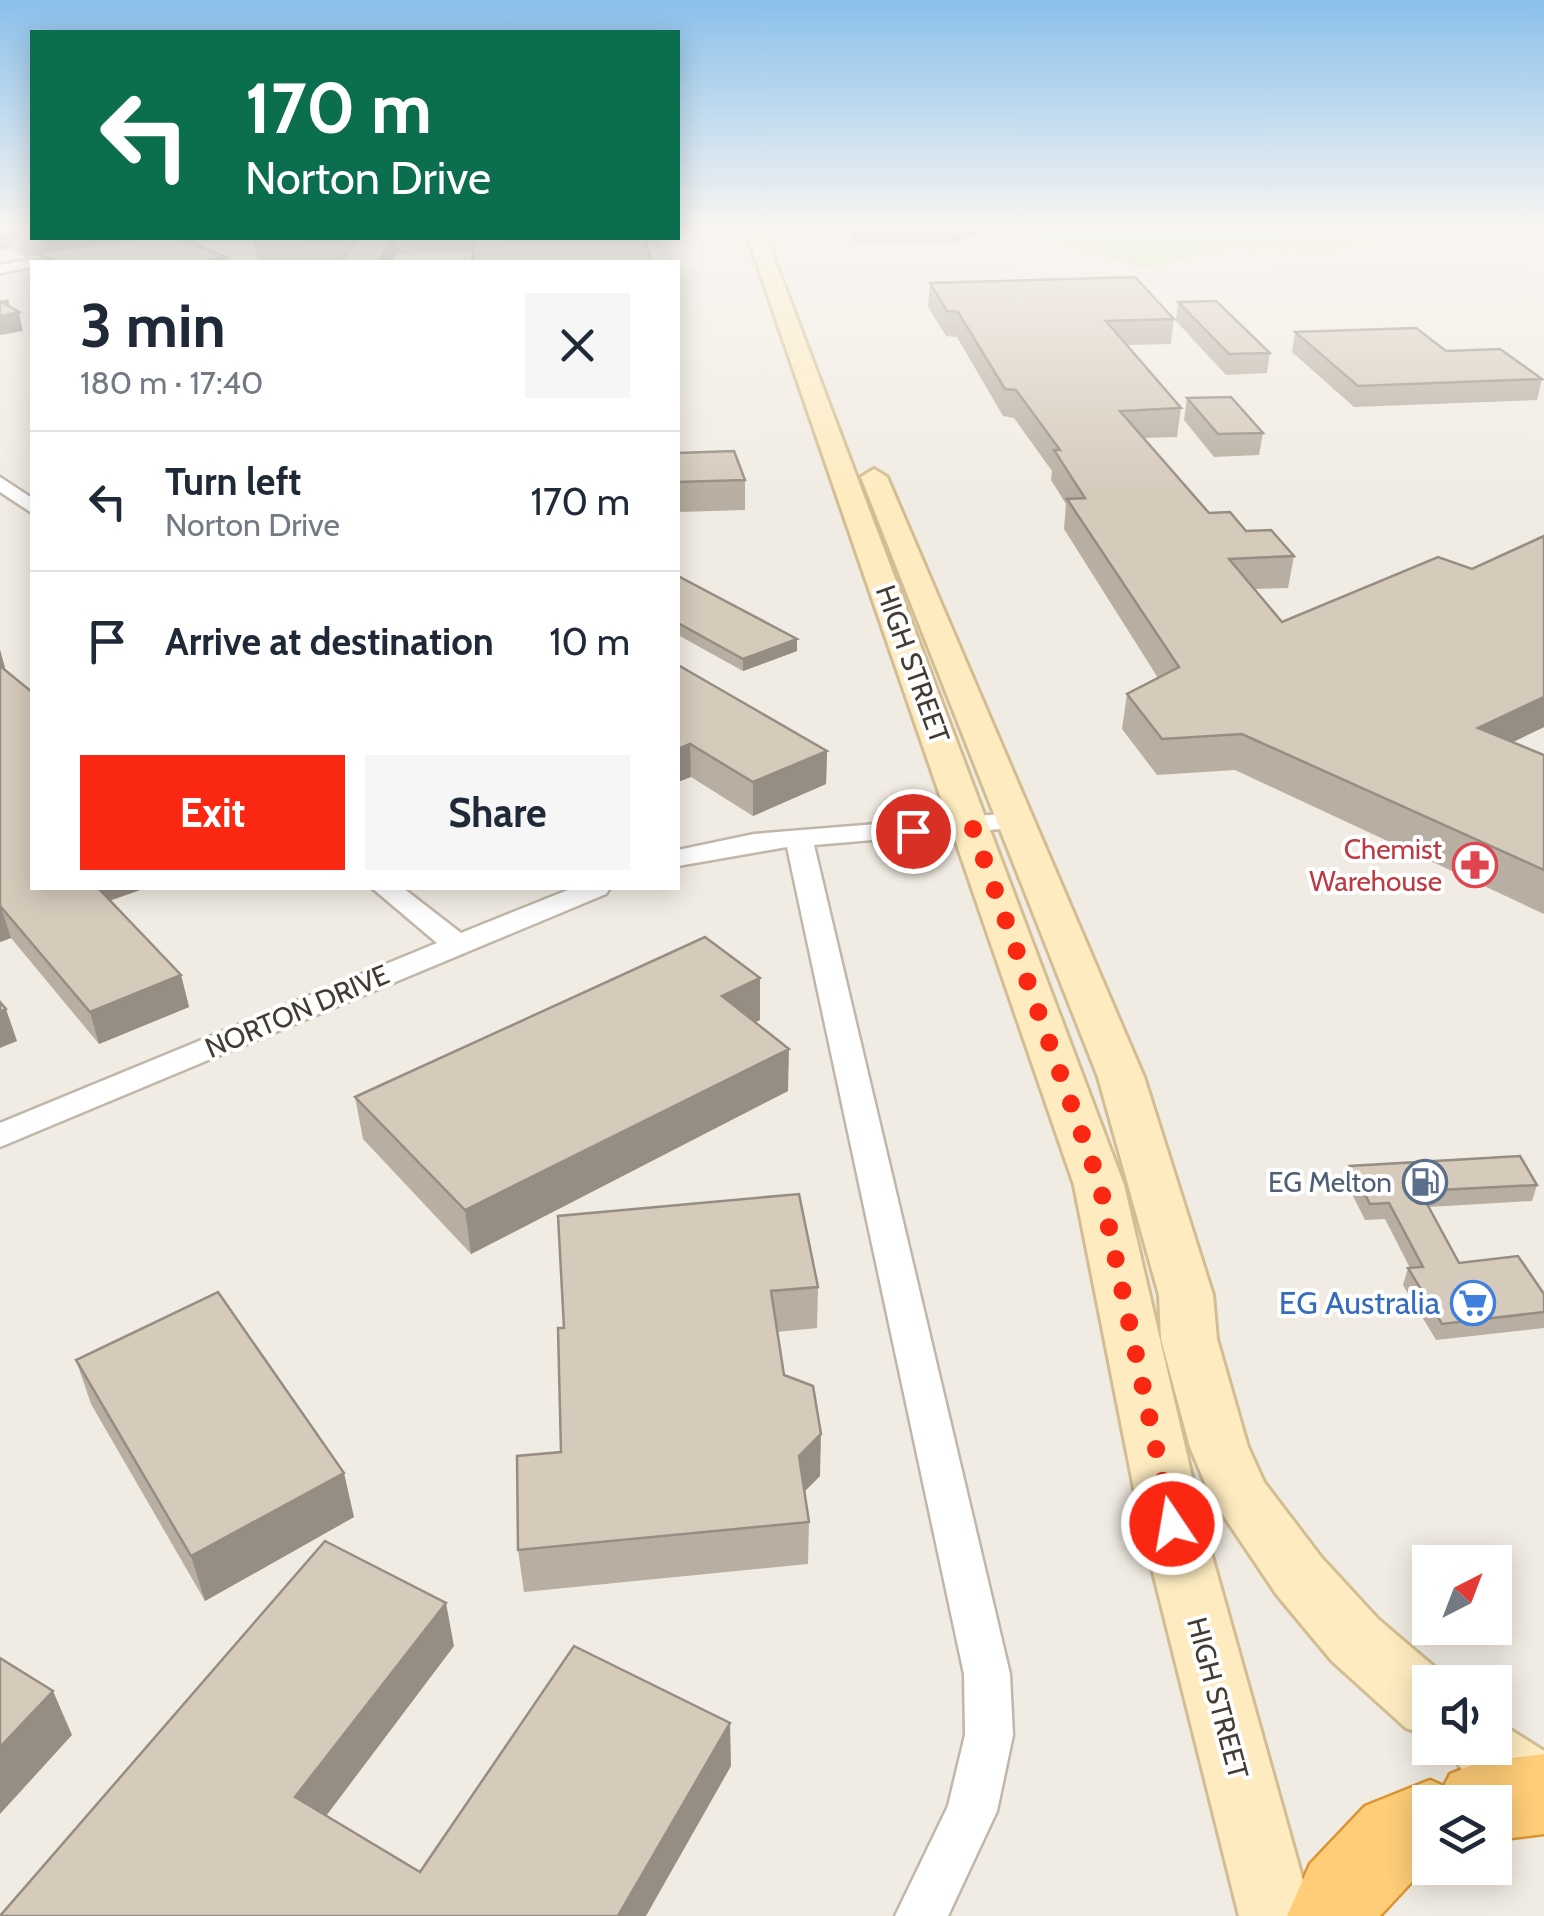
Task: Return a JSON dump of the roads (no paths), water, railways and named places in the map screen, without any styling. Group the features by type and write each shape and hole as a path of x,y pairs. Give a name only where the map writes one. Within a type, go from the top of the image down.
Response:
{"highway":[{"path":"1512,1798 1544,1794"},
{"path":"1332,1916 1341,1894 1395,1835 1412,1828"}],"main road":[{"name":"HIGH STREET","path":"789,315 992,822 1121,1077 1186,1295 1189,1339 1219,1447 1241,1497 1298,1576 1355,1640 1412,1690"},
{"name":"HIGH STREET","path":"808,315 992,822 1100,1185 1172,1524 1276,1916"},
{"path":"1506,1765 1544,1794"}],"street":[{"path":"1,485 30,506"},
{"path":"680,858 754,842 992,822"},
{"path":"800,839 987,1674 988,1735 972,1811 921,1916"},
{"path":"388,890 456,944"},
{"name":"NORTON DRIVE","path":"0,1136 591,890"}],"place":[{"name":"Chemist Warehouse","path":"1475,865"},
{"name":"EG Melton","path":"1425,1182"},
{"name":"EG Australia","path":"1473,1303"}]}
